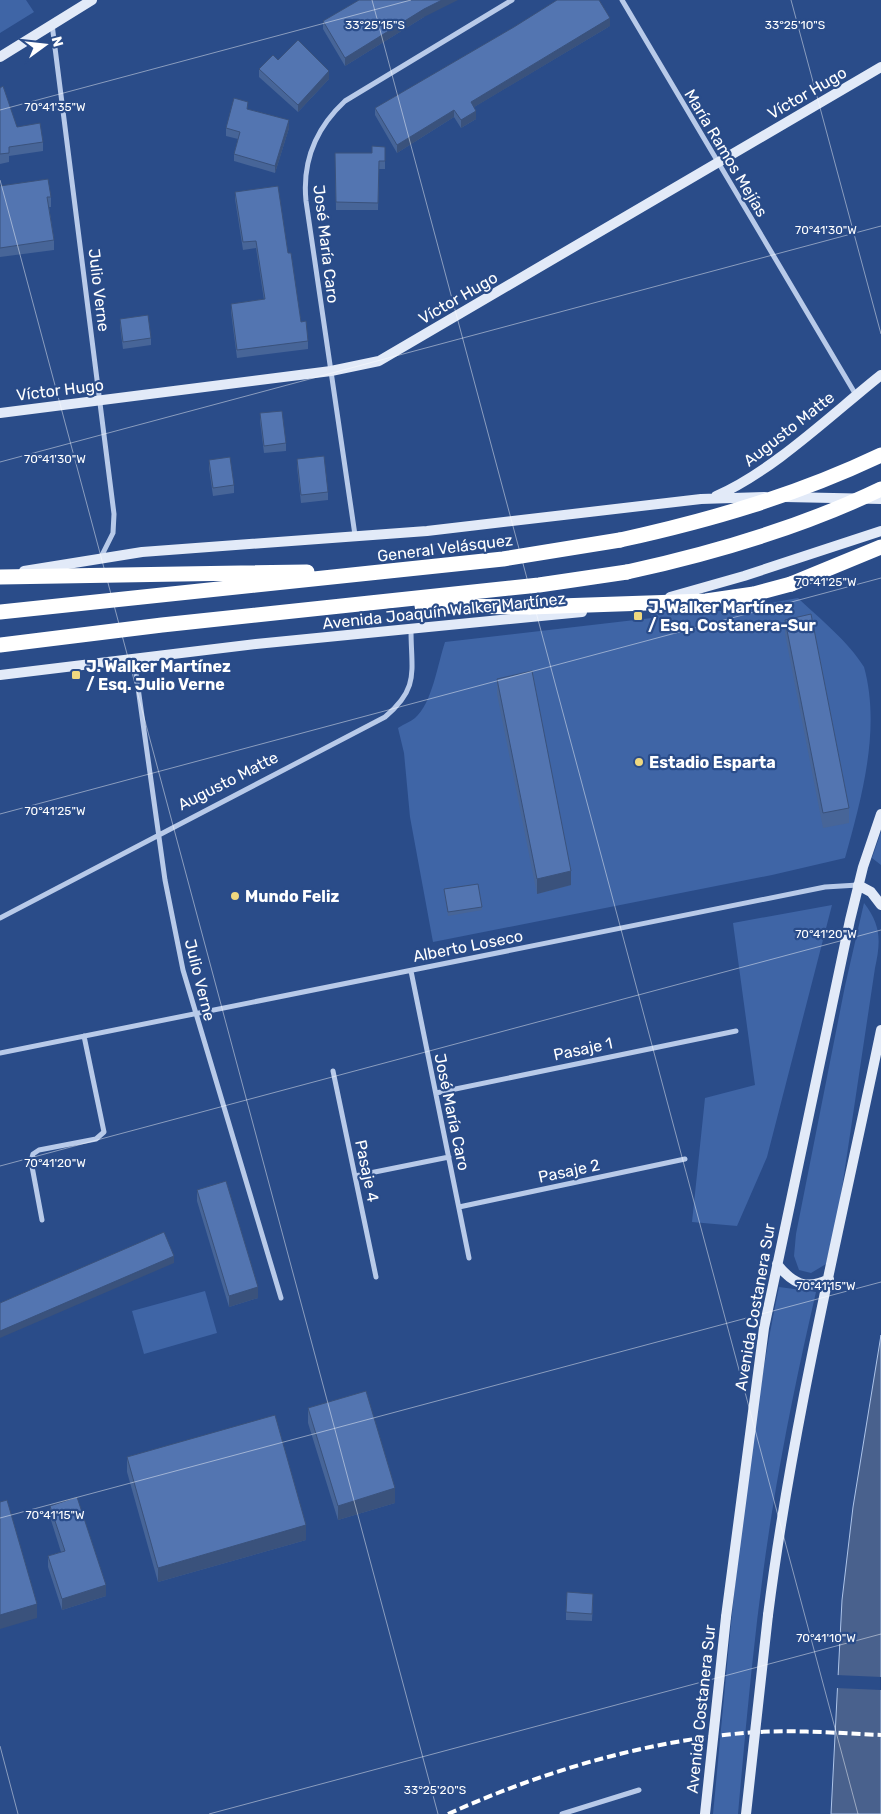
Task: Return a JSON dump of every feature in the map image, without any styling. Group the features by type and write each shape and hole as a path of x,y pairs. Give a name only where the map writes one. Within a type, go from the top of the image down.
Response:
{"highway":[{"name":"General Velásquez","path":"0,612 411,570 551,553 682,527 751,508 813,485 881,455"},
{"path":"0,645 346,605 539,586 626,572 672,562 752,540 823,515 881,489"},
{"path":"346,605 530,607 706,601 754,594 791,584 881,547"},
{"path":"0,576 411,570"}],"main road":[{"path":"0,57 92,0"},
{"name":"Víctor Hugo","path":"0,413 331,371 371,364 386,357 881,66"},
{"name":"Augusto Matte","path":"710,498 738,485 762,470 881,375"},
{"path":"0,576 101,557 481,525 710,498 881,499"},
{"name":"Avenida Joaquín Walker Martínez","path":"0,675 134,659 586,612 672,597 744,576 881,530"},
{"name":"Avenida Costanera Sur","path":"705,1814 726,1617 757,1372 777,1264 858,885 881,814"},
{"path":"858,885 871,892 881,905"},
{"path":"746,1814 779,1530 881,1030"},
{"path":"777,1264 786,1275 800,1284 813,1286 829,1280"}],"street":[{"name":"José María Caro","path":"355,535 305,185 309,155 315,139 324,124 345,101 512,0"},
{"name":"María Ramos Mejías","path":"622,0 856,395"},
{"name":"Julio Verne","path":"52,24 114,524 110,542 101,557"},
{"name":"Augusto Matte","path":"0,918 385,717 409,690 412,675 411,630"},
{"name":"Julio Verne","path":"134,659 158,834 173,926 195,1014 281,1298"},
{"name":"Alberto Loseco","path":"0,1053 825,887 858,885"},
{"name":"José María Caro","path":"411,971 469,1258"},
{"name":"Pasaje 1","path":"436,1093 736,1031"},
{"path":"42,1220 31,1161 33,1154 39,1150 96,1138 104,1132 84,1036"},
{"name":"Pasaje 4","path":"334,1071 376,1277"},
{"path":"355,1176 449,1157"},
{"name":"Pasaje 2","path":"459,1207 685,1159"},
{"path":"562,1814 639,1790"}],"shaded area":[{"path":"0,0 26,0 34,12 0,33"},
{"name":"Estadio Esparta","path":"798,598 857,657 864,667 869,690 871,714 867,762 858,811 845,858 772,875 433,942 410,817 404,753 398,728 415,718 426,703 434,683 445,642 652,618 651,612 725,611"},
{"path":"881,832 881,865 872,858"},
{"path":"864,903 877,926 879,941 877,958 839,1208 826,1264 811,1273 799,1270 794,1256 796,1234 845,986"},
{"path":"832,905 767,1157 737,1226 692,1222 705,1098 755,1085 733,923"},
{"path":"779,1287 816,1292 787,1429 766,1550 752,1663 738,1814 713,1814 747,1483 756,1418"},
{"path":"205,1291 217,1333 144,1354 132,1311"},
{"path":"881,1335 881,1814 831,1814 842,1600 853,1507"}],"pier":[{"path":"836,1675 881,1677 881,1690 836,1688"}],"building":[{"path":"359,0 442,0 424,9 345,58 323,21"},
{"path":"557,0 599,0 610,18 471,102 476,111 461,120 454,110 397,145 375,108"},
{"path":"298,40 329,71 298,105 259,69 273,55 278,60"},
{"path":"3,86 17,127 40,123 43,142 9,147 9,153 0,154 0,88"},
{"path":"234,98 248,102 247,109 289,120 275,166 234,154 240,132 226,128"},
{"path":"372,146 385,147 385,161 379,161 378,203 336,202 335,153 372,153"},
{"path":"48,179 51,197 47,197 54,240 0,248 0,186"},
{"path":"278,186 288,253 291,253 301,322 306,321 308,341 237,350 231,304 265,299 256,241 243,242 235,192"},
{"path":"148,315 151,338 123,342 120,319"},
{"path":"282,411 286,443 264,446 260,413"},
{"path":"324,456 328,492 301,495 297,459"},
{"path":"230,457 234,485 213,488 209,460"},
{"path":"811,614 849,808 823,813 785,620"},
{"path":"532,671 571,871 537,879 497,679"},
{"path":"478,884 482,907 448,912 444,889"},
{"path":"226,1181 258,1287 229,1296 197,1190"},
{"path":"164,1232 174,1256 0,1331 0,1303"},
{"path":"366,1391 395,1488 338,1506 308,1408"},
{"path":"275,1415 306,1525 158,1568 127,1457"},
{"path":"77,1497 106,1585 62,1599 48,1556 65,1551 50,1506"},
{"path":"7,1500 37,1604 0,1615 0,1502"},
{"path":"567,1592 593,1594 592,1614 566,1612"}],"railway":[{"path":"448,1814 556,1772 630,1752 706,1737 778,1731 881,1735"}],"place":[{"name":"J. Walker Martínez / Esq. Costanera-Sur","path":"638,616"},
{"name":"J. Walker Martínez / Esq. Julio Verne","path":"76,675"},
{"name":"Estadio Esparta","path":"639,762"},
{"name":"Mundo Feliz","path":"235,896"}]}
